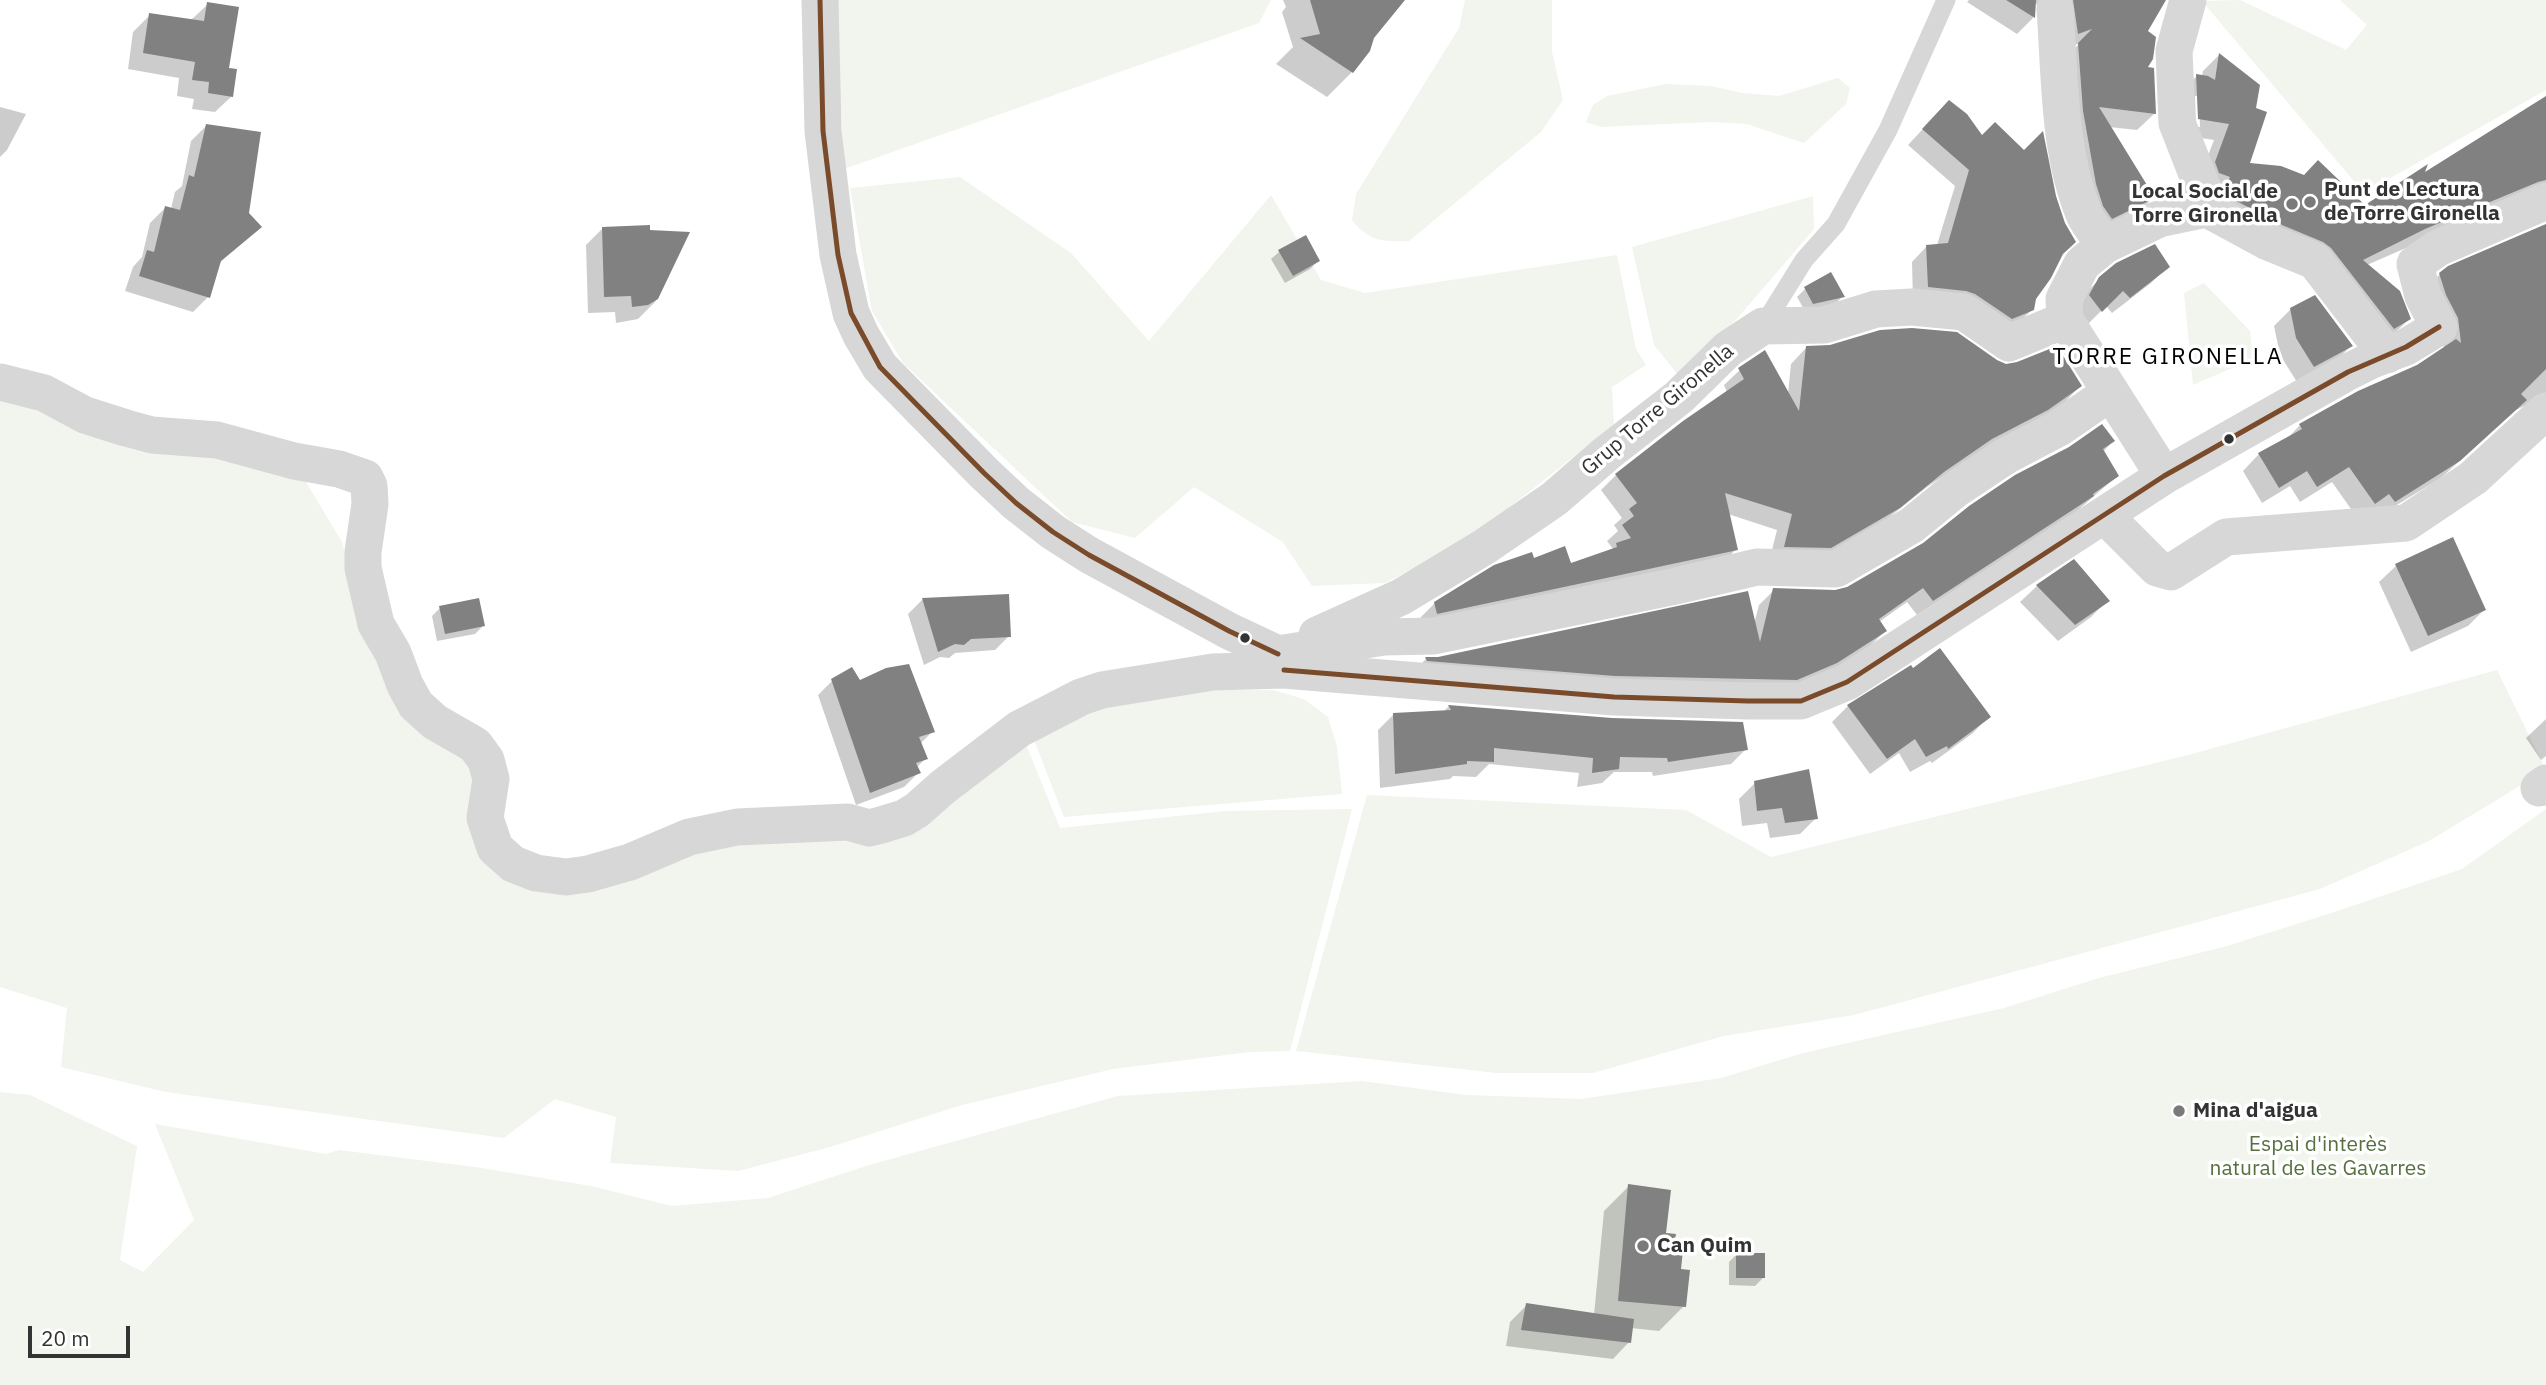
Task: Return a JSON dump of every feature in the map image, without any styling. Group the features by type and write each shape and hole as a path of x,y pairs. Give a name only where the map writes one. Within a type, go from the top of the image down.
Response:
{"street":[{"path":"820,0 824,131 836,242 845,295 851,313 880,367 984,473 1053,532 1089,555 1281,662 1614,697 1801,701 1847,682 2164,476 2339,377 2406,347 2439,327 2423,296 2415,264 2438,248 2546,201"},
{"path":"2188,0 2174,51 2176,122 2206,197 2207,209"},
{"path":"2054,9 2066,143 2085,216 2105,246"},
{"path":"2164,476 2065,320 2064,299 2082,264 2105,246 2159,219 2207,209 2266,241 2315,261 2387,355"},
{"path":"1763,326 1824,325 1876,310 1912,307 1964,312 2009,343 2065,320"},
{"name":"Grup Torre Gironella","path":"1281,662 1300,641 1401,597 1484,547 1554,499 1607,453 1679,397 1728,349 1763,326"},
{"path":"0,382 44,393 85,415 152,435 217,440 294,461 339,469 365,478 369,486 370,504 363,568 376,624 393,653 405,685 416,705 435,722 475,745 486,760 491,779 485,818 495,848 513,864 536,873 566,877 630,862 689,837 737,827 848,822 869,828 904,818 1019,729 1081,697 1102,690 1281,662 1384,637 1434,636 1758,567 1836,569 1912,525 1956,489 2004,457 2059,428 2110,392"},
{"path":"2104,515 2157,568 2171,572 2226,537 2406,523 2473,478 2546,411"}],"lane":[{"path":"1763,326 1804,260 1836,224 1888,130 1946,0"}],"green space":[{"path":"835,0 1271,0 1259,23 844,169"},
{"path":"1465,0 1552,0 1552,52 1563,100 1541,132 1409,241 1377,239 1364,232 1352,220 1356,194 1459,28"},
{"path":"2240,0 2346,50 2367,25 2340,0 2546,0 2546,90 2364,193 2202,1"},
{"path":"1838,78 1850,88 1846,104 1804,143 1747,124 1711,122 1601,127 1586,122 1593,105 1607,96 1666,84 1711,86 1742,93 1779,96"},
{"path":"960,177 1071,253 1149,341 1271,195 1321,280 1365,293 1617,255 1636,349 1646,365 1612,387 1614,425 1469,539 1385,583 1312,586 1283,542 1194,487 1135,538 1072,522 903,363 872,311 850,188"},
{"path":"1813,196 1814,229 1735,321 1679,376 1654,345 1632,247"},
{"path":"2204,283 2250,331 2253,359 2193,385 2184,293"},
{"path":"0,394 292,471 306,482 342,542 357,598 471,757 502,870 711,838 909,832 1025,742 1060,828 1226,811 1352,809 1290,1051 1250,1052 1113,1069 962,1105 830,1147 738,1171 610,1163 616,1117 555,1099 504,1138 166,1092 61,1067 67,1008 0,987"},
{"path":"2497,670 2546,770 2429,841 2320,889 1854,1015 1724,1036 1593,1073 1497,1073 1296,1051 1367,795 1686,810 1771,857 2188,755"},
{"path":"1214,690 1273,690 1304,699 1328,717 1337,747 1342,794 1064,817 1032,735 1069,714"},
{"name":"Espai d'interès natural de les Gavarres","path":"2546,809 2546,1385 0,1385 0,1092 30,1095 137,1146 120,1260 143,1272 194,1220 155,1124 326,1154 339,1150 475,1167 591,1186 672,1206 768,1198 869,1165 1118,1096 1362,1081 1466,1095 1581,1099 1721,1078 1803,1053 2004,1008 2099,978 2227,946 2462,869"}],"building":[{"path":"1310,0 1405,0 1374,38 1370,51 1353,73 1300,38 1320,34"},
{"path":"2006,0 2036,0 2035,18"},
{"path":"2073,0 2166,0 2148,31 2156,37 2153,59 2148,67 2154,68 2156,114 2099,107 2155,198 2112,219 2103,206 2096,184 2083,111 2078,43 2092,29 2078,34"},
{"path":"207,2 239,7 229,68 237,69 233,97 208,93 209,82 192,80 195,62 143,53 149,13 204,21"},
{"path":"2219,53 2260,85 2256,108 2267,112 2250,163 2281,166 2304,175 2318,160 2365,205 2428,164 2425,172 2546,96 2546,180 2425,229 2363,260 2400,291 2411,319 2394,329 2331,248 2282,225 2268,211 2265,216 2227,196 2225,189 2230,177 2219,173 2215,162 2229,124 2198,119 2196,74 2215,80"},
{"path":"1949,100 1967,114 1982,135 1995,122 2024,150 2043,131 2056,196 2065,223 2076,242 2063,254 2036,299 2034,310 2012,319 1975,294 1928,287 1926,245 1948,243 1969,170 1922,129"},
{"path":"206,124 261,132 249,213 262,227 221,261 210,298 139,276 147,250 154,252 165,206 180,210 189,175 194,177"},
{"path":"2546,224 2546,369 2521,394 2527,400 2460,461 2395,502 2389,494 2375,504 2349,467 2317,487 2307,471 2279,488 2258,453 2302,429 2299,424 2358,391 2417,365 2456,339 2461,343 2458,318 2446,295 2439,273 2448,266"},
{"path":"650,225 650,230 690,232 658,299 648,305 632,307 631,296 604,297 602,227"},
{"path":"1306,235 1320,261 1293,276 1278,250"},
{"path":"2155,244 2170,267 2130,298 2123,291 2102,312 2089,295 2099,277 2116,263"},
{"path":"1831,272 1845,297 1813,304 1804,287"},
{"path":"2315,295 2353,346 2314,367 2296,338 2290,308"},
{"path":"1912,328 1957,332 2006,364 2057,346 2082,386 2048,410 1992,439 1944,472 1900,508 1831,548 1784,547 1792,514 1725,493 1738,550 1437,614 1434,602 1494,565 1532,552 1534,558 1565,546 1571,563 1617,547 1616,543 1631,538 1622,525 1634,516 1629,509 1637,503 1615,474 1683,421 1744,379 1738,368 1765,350 1799,411 1806,346 1830,345 1880,330"},
{"path":"2102,424 2115,441 2103,449 2119,476 2093,494 2094,496 1933,601 1923,588 1879,619 1887,631 1837,663 1797,680 1615,676 1427,661 1425,657 1438,657 1748,591 1760,642 1773,588 1835,590 1847,587 1923,543 1969,506 2015,475 2069,447"},
{"path":"2453,537 2486,610 2428,636 2395,564"},
{"path":"2074,559 2110,601 2075,625 2036,585"},
{"path":"1009,594 1011,637 971,639 964,645 955,644 938,652 922,598"},
{"path":"479,598 485,626 445,634 439,606"},
{"path":"1940,648 1991,717 1948,749 1947,746 1926,757 1915,739 1887,759 1847,705 1911,665 1913,668"},
{"path":"909,664 935,732 919,737 928,759 916,763 921,773 870,793 831,679 852,667 860,680 886,668"},
{"path":"1448,705 1612,718 1743,722 1748,750 1668,762 1667,758 1620,757 1619,769 1592,773 1593,758 1494,748 1494,762 1467,761 1467,764 1395,774 1393,713 1451,710"},
{"path":"1809,769 1818,819 1785,823 1782,808 1757,811 1754,781"},
{"name":"Can Quim","path":"1628,1184 1671,1190 1666,1233 1676,1234 1673,1250 1683,1250 1681,1269 1690,1270 1686,1307 1618,1301"},
{"path":"1736,1253 1765,1253 1765,1278 1736,1278"},
{"path":"1526,1303 1634,1319 1631,1343 1521,1330"}],"transit line":[{"path":"820,0 823,131 838,255 851,313 880,367 984,473 1053,532 1089,555 1229,631 1278,654"},
{"path":"1284,670 1614,697 1801,701 1847,682 2164,476 2348,372 2406,347 2439,327"}],"place":[{"name":"Punt de Lectura de Torre Gironella","path":"2310,202"},
{"name":"Local Social de Torre Gironella","path":"2292,204"},
{"name":"Mina d'aigua","path":"2179,1111"},
{"name":"Can Quim","path":"1643,1246"}],"district":[{"name":"TORRE GIRONELLA","path":"2168,357"}]}
